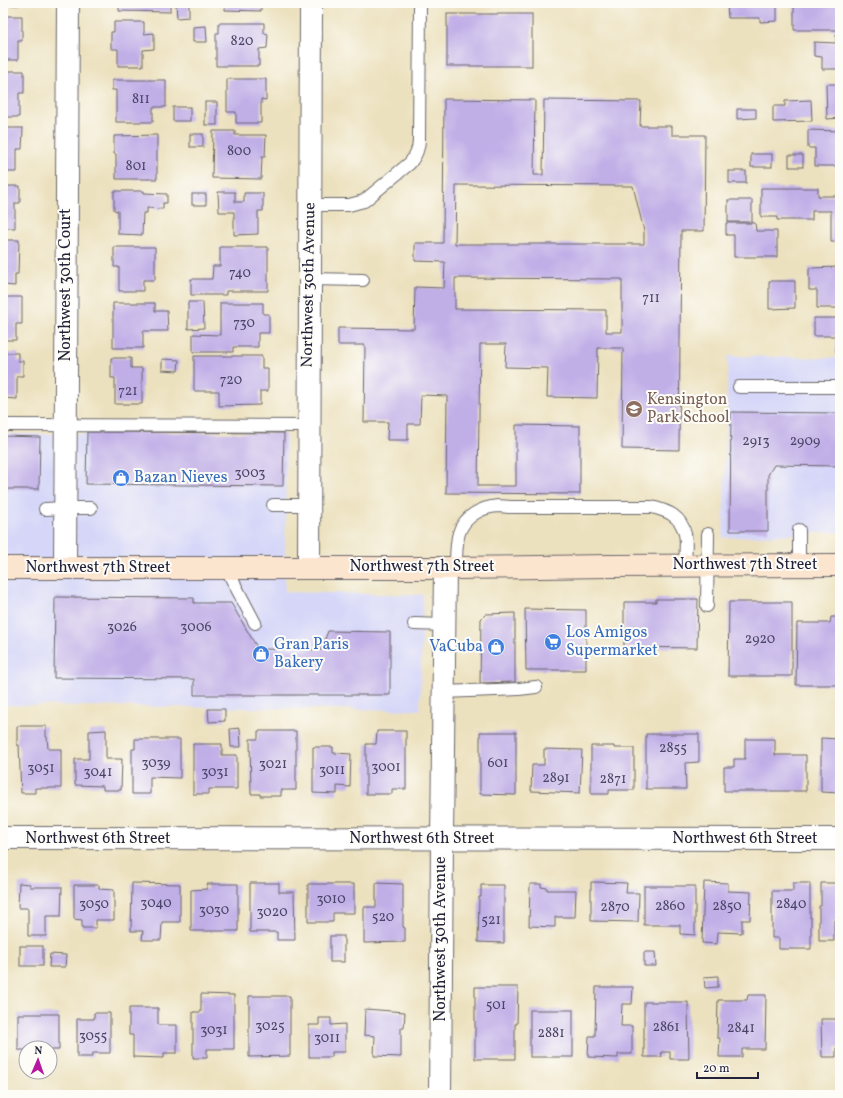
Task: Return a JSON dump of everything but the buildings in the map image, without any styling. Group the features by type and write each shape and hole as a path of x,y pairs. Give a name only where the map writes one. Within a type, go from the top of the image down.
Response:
{"main road":[{"name":"Northwest 7th Street","path":"3,568 450,568 840,565"}],"street":[{"name":"Northwest 30th Court","path":"65,568 55,508 65,425 68,3"},
{"name":"Northwest 30th Avenue","path":"309,568 308,426 311,3"},
{"name":"Northwest 30th Avenue","path":"440,1095 444,625 450,568"},
{"name":"Northwest 6th Street","path":"3,838 840,839"}],"lane":[{"path":"310,205 350,205 364,201 410,163 416,155 419,147 420,3"},
{"path":"309,279 363,280"},
{"path":"739,387 840,387"},
{"path":"3,425 308,426"},
{"path":"273,505 309,505"},
{"path":"450,568 458,535 461,527 467,519 486,508 498,506 652,507 664,510 673,514 686,534 685,566"},
{"path":"55,508 91,508"},
{"path":"799,530 799,565"},
{"path":"707,606 708,534"},
{"path":"226,568 255,623"},
{"path":"414,624 444,625"},
{"path":"443,692 536,687"}],"shaded area":[{"path":"728,356 840,358 840,532 723,538"},
{"path":"3,434 286,435 285,592 423,595 420,710 3,705"}],"place":[{"name":"Kensington Park School","path":"634,409"},
{"name":"Bazan Nieves","path":"121,478"},
{"name":"Los Amigos Supermarket","path":"553,642"},
{"name":"VaCuba","path":"496,647"},
{"name":"Gran Paris Bakery","path":"261,654"}]}
